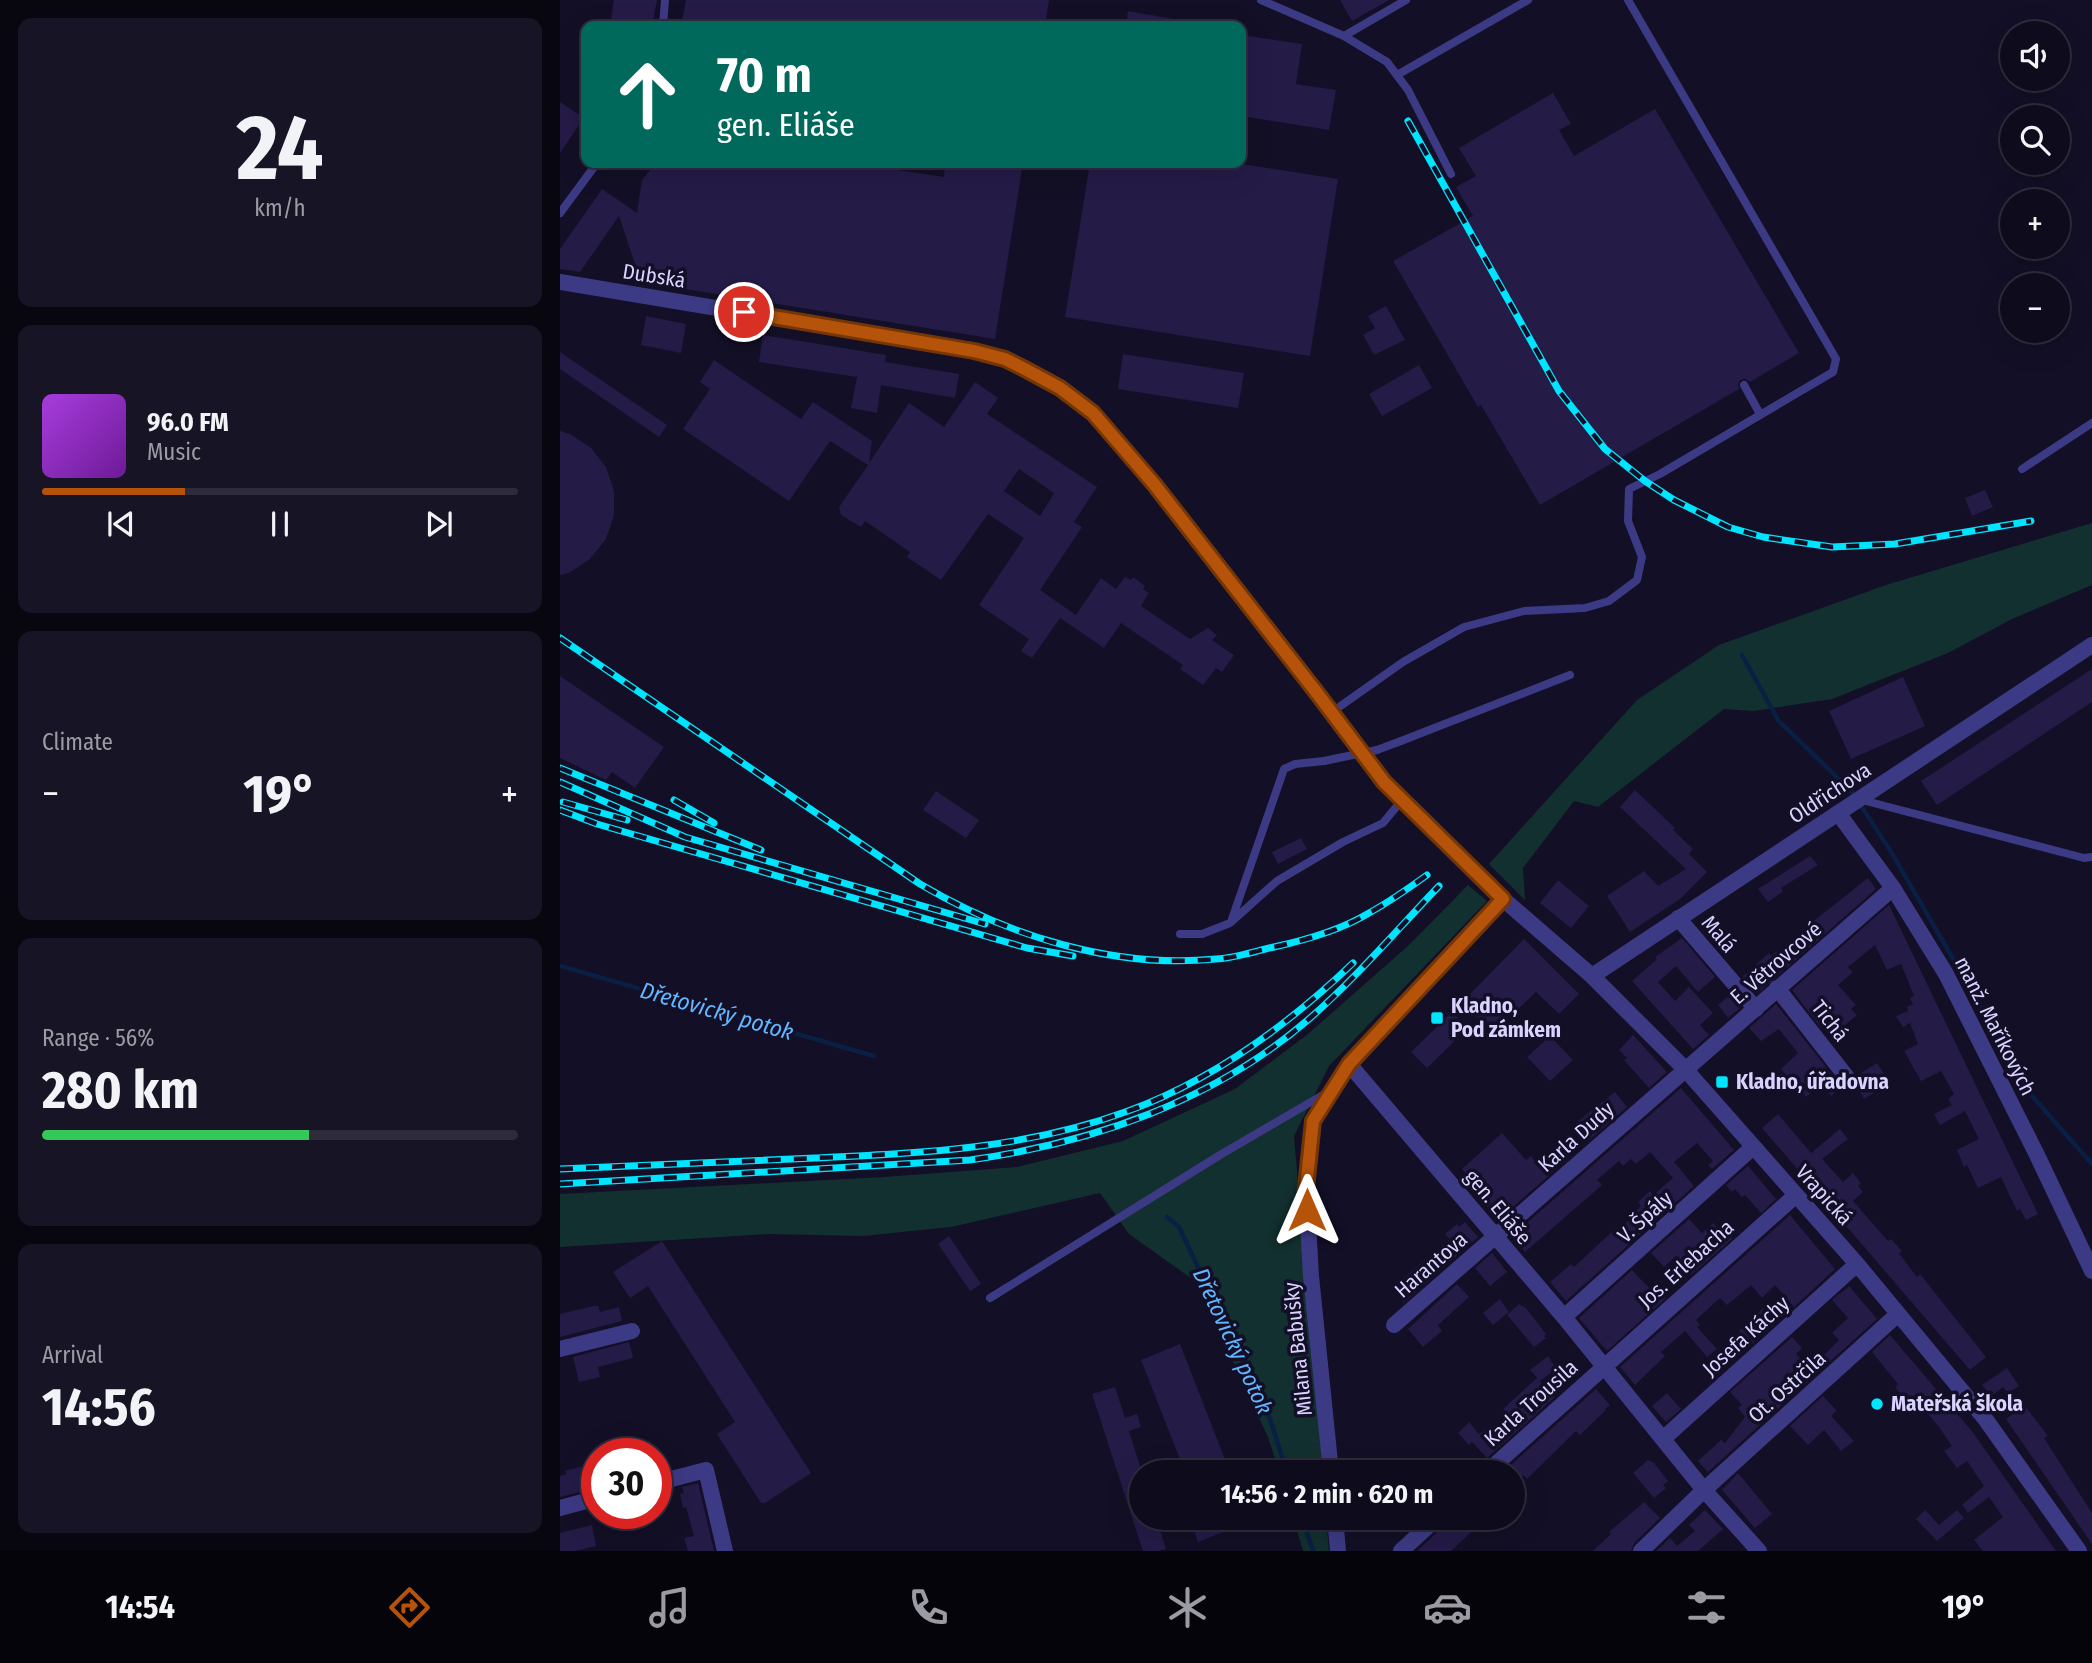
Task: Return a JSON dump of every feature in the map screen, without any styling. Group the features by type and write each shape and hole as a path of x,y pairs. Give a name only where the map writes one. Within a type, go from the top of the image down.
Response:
{"street":[{"name":"Dubská","path":"560,282 974,351 1005,359 1060,388 1093,413 1154,484 1384,782 1503,899"},
{"name":"Oldřichova","path":"1592,976 2092,645"},
{"name":"manž. Maříkových","path":"1838,813 1893,888 1946,974 2038,1155 2092,1271"},
{"name":"E. Větrovcové","path":"1685,1069 1893,888"},
{"name":"Vrapická","path":"1503,899 1592,976 1685,1069 1857,1264 1986,1420 2079,1551"},
{"path":"1349,1064 1503,899"},
{"name":"Malá","path":"1678,918 1756,1009"},
{"name":"Tichá","path":"1777,988 1849,1080"},
{"name":"Milana Babušky","path":"1330,1460 1311,1276 1306,1188 1313,1121 1349,1064"},
{"name":"gen. Eliáše","path":"1349,1064 1564,1317 1704,1490 1759,1551"},
{"name":"Karla Dudy","path":"1496,1237 1685,1069"},
{"name":"V. Špály","path":"1564,1317 1753,1147"},
{"name":"Jos. Erlebacha","path":"1604,1365 1796,1195"},
{"name":"Harantova","path":"1394,1325 1496,1237"},
{"name":"Josefa Káchy","path":"1664,1438 1857,1264"},
{"name":"Ot. Ostrčila","path":"1642,1551 1704,1490 1898,1314"},
{"path":"560,1349 632,1331"},
{"name":"Karla Trousila","path":"1500,1460 1604,1365"},
{"path":"672,1479 706,1470 725,1551"},
{"path":"560,1508 581,1502"},
{"path":"1336,1530 1338,1551"},
{"path":"1401,1551 1424,1530"}],"lane":[{"path":"663,21 665,0"},
{"path":"1261,0 1344,36 1387,62 1408,90 1451,174"},
{"path":"1344,36 1406,0"},
{"path":"1397,75 1528,0"},
{"path":"1332,712 1403,662 1464,627 1524,611 1585,608 1609,601 1637,579 1642,557 1628,522 1629,489 1660,474 1833,372 1836,359 1628,0"},
{"path":"560,213 593,168"},
{"path":"1744,385 1760,414"},
{"path":"2022,469 2092,423"},
{"path":"1230,923 1284,769 1296,764 1377,750 1570,675"},
{"path":"1859,799 2084,858 2092,857"},
{"path":"1180,934 1202,934 1230,923 1277,881 1343,842 1383,823 1402,800"},
{"path":"990,1298 1197,1169 1333,1089"}],"green space":[{"path":"2092,523 2092,585 2012,619 1948,653 1832,699 1754,711 1724,709 1598,807 1574,801 1523,868 1525,900 1489,864 1637,700 1719,645 1886,585"},
{"path":"1468,885 1487,901 1329,1066 1294,1136 1322,1460 1275,1460 1268,1437 1195,1281 1129,1234 1100,1193 951,1227 863,1236 768,1234 560,1247 560,1194 884,1177 1017,1167 1123,1141 1235,1089 1308,1034 1409,945"},
{"path":"1297,1530 1327,1530 1329,1551 1303,1551"}],"building":[{"path":"614,0 657,0 653,21 611,21"},
{"path":"686,0 1049,0 1046,21 682,21"},
{"path":"1340,0 1389,0 1352,21"},
{"path":"1128,11 1179,20 1179,21 1127,21"},
{"path":"1246,36 1302,44 1296,84 1336,90 1329,130 1246,117"},
{"path":"1553,93 1571,124 1559,130 1574,156 1655,109 1799,353 1750,382 1740,380 1739,389 1540,505 1481,405 1478,407 1393,261 1473,216 1456,187 1476,176 1459,148"},
{"path":"560,102 581,116 581,122 560,153"},
{"path":"1246,165 1338,179 1310,356 1065,317 1089,168 1246,168"},
{"path":"652,168 885,168 944,177 945,168 1022,168 995,339 641,282 619,216 580,272 560,269 560,249 602,189 637,213 642,180"},
{"path":"1386,306 1405,340 1374,355 1363,335 1375,328 1368,316"},
{"path":"646,316 686,324 681,353 641,345"},
{"path":"763,335 886,355 885,362 959,374 955,398 881,385 877,413 851,408 857,377 759,362"},
{"path":"560,352 667,425 659,437 560,369"},
{"path":"1123,354 1244,373 1238,408 1118,389"},
{"path":"714,360 801,419 813,402 872,441 869,463 909,403 944,427 975,382 998,398 987,414 1097,487 1074,522 1082,527 1040,590 1076,615 1101,578 1116,589 1125,577 1131,580 1133,577 1145,586 1143,589 1149,593 1141,606 1190,639 1208,628 1217,635 1212,640 1234,655 1222,672 1216,668 1203,685 1180,669 1183,665 1121,623 1104,648 1060,618 1032,658 1021,651 1029,639 979,605 1024,538 988,514 941,580 907,557 910,552 865,521 861,527 841,515 839,507 868,465 830,441 789,501 683,429 710,389 700,382","holes":["1019,469 1054,493 1040,516 1004,491"]},
{"path":"1419,365 1432,388 1382,416 1369,394"},
{"path":"560,431 570,434 591,448 606,467 614,491 614,515 606,539 590,559 569,573 560,575"},
{"path":"1985,490 1993,507 1972,516 1965,498"},
{"path":"2092,669 2092,702 1937,805 1921,781"},
{"path":"560,676 664,747 635,788 612,772 606,780 560,758"},
{"path":"1903,677 1925,726 1851,759 1829,711"},
{"path":"1635,790 1675,828 1673,830 1693,849 1689,854 1707,872 1680,899 1630,932 1607,896 1644,871 1658,886 1686,869 1620,807"},
{"path":"936,791 979,820 966,838 923,810"},
{"path":"1301,838 1307,849 1278,864 1272,852"},
{"path":"1810,856 1818,865 1781,888 1783,891 1768,902 1758,889"},
{"path":"1868,878 1876,889 1757,994 1742,977 1769,953 1771,956 1777,951 1781,955 1805,928"},
{"path":"1558,880 1589,906 1571,928 1540,903"},
{"path":"1889,905 2038,1214 2026,1220 2020,1209 2017,1211 2001,1177 1978,1188 1967,1165 1964,1167 1957,1150 1979,1139 1965,1111 1940,1125 1934,1114 1952,1105 1948,1099 1954,1094 1941,1071 1921,1081 1904,1051 1918,1044 1910,1023 1903,1027 1896,1016 1908,1011 1907,1007 1913,1004 1910,998 1914,996 1901,964 1887,970 1875,945 1848,967 1853,972 1838,985 1856,1005 1851,1009 1857,1015 1840,1029 1832,1019 1821,1028 1792,990"},
{"path":"1682,938 1715,977 1698,992 1676,966 1658,982 1675,1001 1689,987 1713,1013 1700,1025 1709,1035 1693,1049 1632,981 1657,959 1655,957"},
{"path":"1524,939 1579,994 1559,1014 1536,992 1510,1017 1506,1013 1489,1030 1470,1010 1476,1004 1468,996"},
{"path":"1730,995 1741,1007 1728,1018 1718,1005"},
{"path":"1776,1004 1842,1087 1831,1096 1822,1084 1806,1097 1781,1069 1798,1053 1779,1029 1761,1041 1749,1028"},
{"path":"1452,1012 1468,1028 1427,1068 1411,1052"},
{"path":"1633,1035 1667,1072 1649,1088 1624,1060 1627,1058 1619,1050"},
{"path":"1550,1036 1573,1060 1550,1081 1527,1057"},
{"path":"1877,1063 1890,1083 1864,1099 1857,1086 1858,1075"},
{"path":"1681,1088 1734,1150 1712,1169 1708,1165 1713,1161 1697,1143 1674,1162 1694,1186 1566,1301 1550,1282 1571,1264 1574,1267 1616,1228 1618,1230 1636,1214 1634,1213 1641,1206 1638,1202 1650,1191 1653,1195 1673,1178 1650,1152 1636,1164 1631,1159 1623,1166 1619,1161 1597,1180 1602,1185 1525,1252 1512,1236"},
{"path":"1615,1092 1627,1107 1587,1142 1572,1126"},
{"path":"1778,1114 1811,1153 1840,1129 1848,1139 1822,1159 1843,1182 1853,1173 1861,1183 1858,1186 1863,1192 1853,1201 1888,1241 1891,1239 1902,1251 1899,1254 1917,1277 1920,1274 1986,1357 1970,1370 1762,1128"},
{"path":"1502,1133 1526,1160 1531,1156 1535,1161 1540,1157 1553,1172 1498,1220 1478,1195 1481,1191 1462,1169"},
{"path":"1748,1166 1776,1199 1761,1213 1745,1195 1742,1197 1735,1189 1732,1192 1726,1185"},
{"path":"1790,1215 1835,1269 1794,1307 1775,1285 1762,1298 1751,1285 1727,1305 1720,1298 1696,1320 1700,1325 1697,1327 1717,1349 1707,1357 1685,1331 1661,1352 1665,1356 1635,1385 1620,1367"},
{"path":"1689,1219 1702,1233 1713,1223 1732,1239 1691,1275 1676,1256 1664,1267 1651,1253"},
{"path":"1465,1222 1478,1237 1404,1303 1394,1291 1399,1287 1396,1284 1450,1239 1445,1234 1457,1224 1459,1227"},
{"path":"949,1236 981,1284 970,1291 938,1244"},
{"path":"662,1241 811,1473 765,1503 761,1503 717,1434 735,1422 648,1286 630,1298 613,1272"},
{"path":"1492,1253 1507,1272 1490,1286 1475,1268"},
{"path":"1632,1270 1649,1288 1656,1281 1664,1290 1662,1293 1666,1298 1607,1351 1579,1318"},
{"path":"1457,1284 1469,1297 1438,1325 1442,1331 1423,1347 1408,1329"},
{"path":"1849,1286 1877,1319 1824,1367 1818,1361 1839,1340 1832,1333 1848,1318 1832,1300"},
{"path":"1500,1299 1509,1312 1493,1325 1483,1313"},
{"path":"1519,1304 1526,1308 1546,1334 1546,1338 1534,1347 1507,1315"},
{"path":"598,1306 600,1312 619,1307 622,1321 560,1337 560,1314"},
{"path":"1763,1308 1777,1322 1751,1345 1739,1331"},
{"path":"1890,1335 1941,1395 1936,1399 1945,1411 1951,1407 1972,1431 2056,1551 1983,1551 1974,1540 2003,1517 1989,1497 1968,1513 1962,1505 1984,1486 1967,1461 1957,1468 1944,1451 1952,1446 1939,1427 1913,1396 1910,1399 1906,1394 1902,1396 1895,1387 1898,1384 1872,1352"},
{"path":"1792,1337 1802,1348 1796,1354 1815,1375 1708,1472 1698,1461 1721,1440 1725,1443 1745,1417 1738,1408 1742,1405 1730,1392"},
{"path":"629,1342 633,1358 598,1367 600,1377 579,1382 573,1357"},
{"path":"1180,1344 1225,1460 1180,1460 1141,1360"},
{"path":"1548,1356 1556,1369 1540,1381 1530,1370"},
{"path":"2007,1368 2019,1386 2008,1393 2003,1387 1991,1396 1982,1385"},
{"path":"1537,1378 1555,1397 1487,1458 1472,1442 1469,1445 1458,1433 1469,1422 1479,1434 1487,1428 1492,1433 1511,1417 1503,1409"},
{"path":"1115,1387 1125,1418 1137,1414 1141,1427 1129,1431 1138,1460 1129,1460 1129,1508 1092,1394"},
{"path":"1596,1389 1610,1405 1580,1435 1576,1431 1527,1479 1525,1460 1516,1460"},
{"path":"1667,1393 1681,1409 1666,1422 1652,1406"},
{"path":"1823,1396 1837,1411 1831,1416 1854,1441 1841,1451 1824,1430 1808,1445 1790,1426"},
{"path":"2025,1406 2048,1436 2044,1438 2092,1513 2092,1544 2006,1419"},
{"path":"1648,1460 1654,1463 1668,1481 1663,1485 1666,1488 1654,1498 1633,1473"},
{"path":"581,1467 581,1492 560,1497 560,1476 567,1474 565,1471"},
{"path":"1738,1473 1772,1514 1755,1528 1722,1490"},
{"path":"698,1483 714,1551 688,1551 684,1538 694,1536 680,1494 684,1493 682,1487"},
{"path":"1644,1502 1660,1518 1634,1543 1631,1551 1593,1551 1611,1534 1609,1532"},
{"path":"1705,1510 1723,1529 1698,1551 1656,1551 1670,1538 1677,1546 1695,1531 1689,1525"},
{"path":"1925,1510 1939,1525 1957,1510 1964,1518 1937,1541 1916,1519"},
{"path":"581,1528 593,1529 596,1546 560,1551 560,1533"},
{"path":"1136,1530 1160,1530 1166,1549 1143,1551"},
{"path":"1194,1530 1228,1530 1198,1542"},
{"path":"1440,1530 1473,1530 1451,1551 1417,1551"}],"waterway":[{"path":"1742,655 1778,720 1852,792 1890,850 2033,1097 2092,1164"},
{"name":"Dřetovický potok","path":"560,966 874,1056"},
{"name":"Dřetovický potok","path":"1167,1217 1179,1227 1270,1419 1283,1460"},
{"name":"Dřetovický potok","path":"1306,1530 1313,1551"}],"railway":[{"path":"1408,121 1559,391 1605,449 1674,500 1728,527 1763,537 1832,547 1895,544 2031,521"},
{"path":"560,638 920,884 989,919 1063,945 1139,959 1178,961 1230,957 1323,934 1358,919 1427,875"},
{"path":"560,768 761,850"},
{"path":"560,782 685,837 985,924"},
{"path":"674,800 714,823"},
{"path":"563,802 627,820"},
{"path":"560,810 597,824 1027,948 1073,956"},
{"path":"560,1184 970,1160 1106,1130 1192,1095 1272,1048 1309,1019 1343,987 1439,886"},
{"path":"560,1169 934,1151 1051,1134 1128,1111 1190,1084 1276,1029 1353,963"}],"place":[{"name":"Kladno, Pod zámkem","path":"1437,1018"},
{"name":"Kladno, úřadovna","path":"1722,1082"},
{"name":"Mateřská škola","path":"1877,1404"}],"route":[{"path":"744,312 974,351 1005,359 1060,388 1075,399 1093,413 1154,484 1384,782 1503,899 1349,1064 1313,1121 1306,1188 1307,1210"}]}
